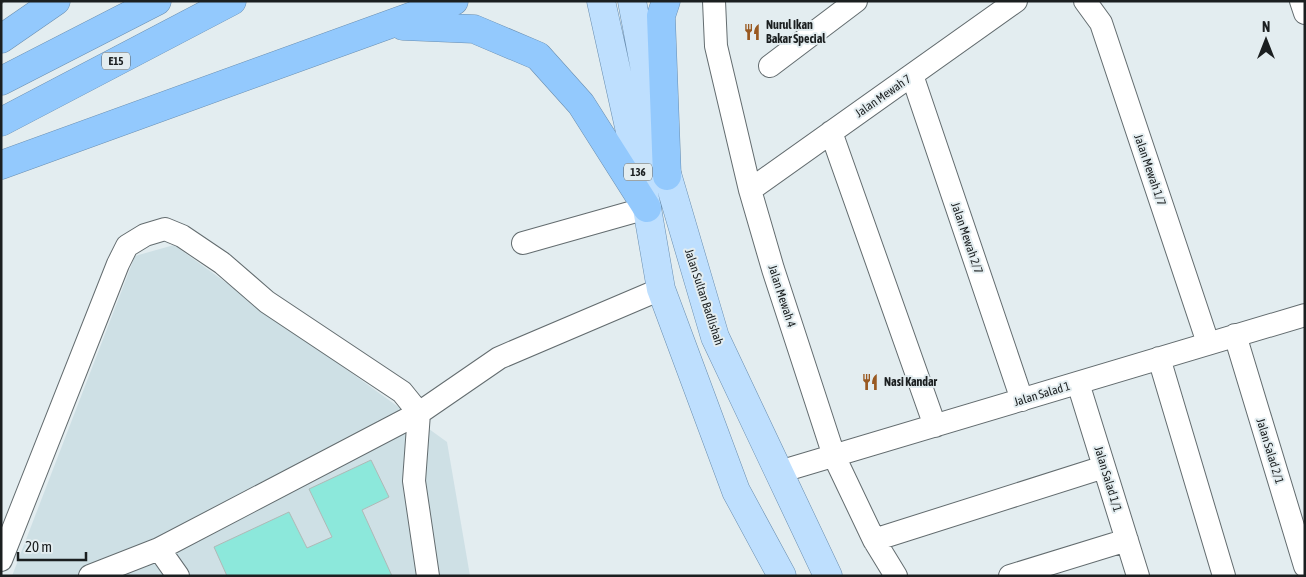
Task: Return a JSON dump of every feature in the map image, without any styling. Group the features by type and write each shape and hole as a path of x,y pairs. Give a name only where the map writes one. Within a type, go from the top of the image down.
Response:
{"highway":[{"path":"1,39 56,1"},
{"path":"1,81 157,1"},
{"name":"E15","path":"1,122 232,1"},
{"path":"1,165 454,1"},
{"path":"666,1 661,16 667,176"},
{"path":"392,25 474,29 538,56 581,104 647,208"}],"main road":[{"name":"136","path":"601,1 647,208 662,289 736,492 782,576"},
{"name":"Jalan Sultan Badlishah","path":"632,1 646,88 667,176 715,337 828,576"}],"street":[{"name":"Jalan Mewah 4","path":"714,1 716,46 750,190 834,456 874,540 896,576"},
{"path":"770,66 856,1"},
{"name":"Jalan Mewah 7","path":"750,190 1016,1"},
{"name":"Jalan Mewah 1/7","path":"1084,1 1101,23 1208,343"},
{"name":"Jalan Mewah 2/7","path":"912,75 1022,400"},
{"path":"831,132 935,426"},
{"path":"523,243 647,208"},
{"path":"1,560 118,264 127,246 145,235 165,229 182,236 222,263 267,302 402,392 419,413 414,481 422,573"},
{"path":"90,576 159,549 419,413 499,358 662,289"},
{"name":"Jalan Salad 1","path":"779,472 1305,315"},
{"name":"Jalan Salad 2/1","path":"1235,335 1305,566"},
{"path":"1159,358 1224,576"},
{"name":"Jalan Salad 1/1","path":"1078,383 1138,576"},
{"path":"874,540 1104,467"},
{"path":"1010,576 1127,540"},
{"path":"159,549 178,576"}],"shaded area":[{"path":"174,245 447,442 470,576 12,576 135,256"}],"building":[{"path":"371,460 389,497 362,510 392,576 227,576 214,547 289,512 307,548 332,537 309,489"}],"place":[{"name":"Nurul Ikan Bakar Special","path":"752,32"},
{"name":"Nasi Kandar","path":"870,382"}]}
